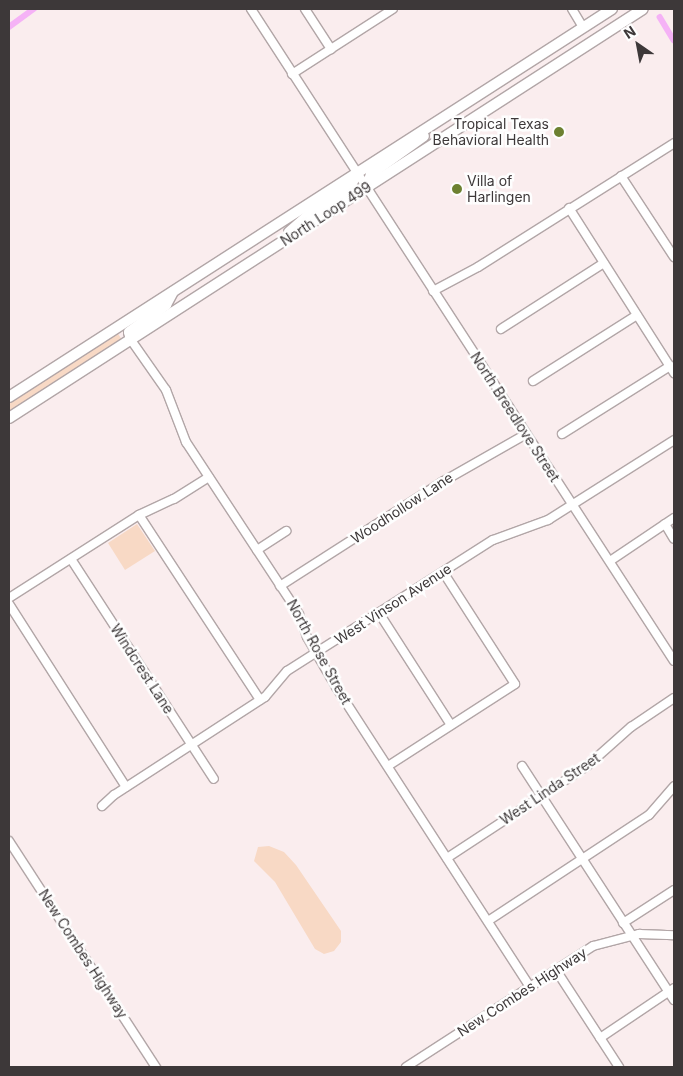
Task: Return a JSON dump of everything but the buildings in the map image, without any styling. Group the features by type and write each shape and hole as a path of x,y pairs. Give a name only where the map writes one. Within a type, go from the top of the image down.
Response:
{"main road":[{"name":"North Loop 499","path":"9,396 612,9"},
{"name":"North Loop 499","path":"9,418 643,9"},
{"path":"583,27 593,41"},
{"path":"366,188 371,174 406,151 444,117"},
{"path":"274,247 312,212 350,187 357,174"},
{"path":"131,340 129,332 166,305 173,292"}],"street":[{"name":"North Breedlove Street","path":"251,9 674,661"},
{"path":"305,9 331,49"},
{"path":"292,74 394,9"},
{"path":"572,9 583,27"},
{"path":"433,291 478,267 674,143"},
{"path":"621,176 674,257"},
{"path":"569,208 674,374"},
{"path":"501,329 604,263"},
{"path":"533,381 637,315"},
{"name":"North Rose Street","path":"131,340 166,390 181,433 280,586 336,687 530,987"},
{"path":"562,434 670,366"},
{"name":"Woodhollow Lane","path":"280,586 448,478 526,434"},
{"name":"West Vinson Avenue","path":"102,806 126,787 260,700 287,671 493,540 543,522 674,440"},
{"path":"9,598 139,515 174,499 209,477"},
{"path":"139,515 260,700"},
{"path":"610,562 674,518"},
{"path":"665,524 674,539"},
{"path":"257,550 286,531"},
{"name":"Windcrest Lane","path":"71,559 214,779"},
{"path":"388,766 515,684 442,572"},
{"path":"9,604 126,787"},
{"path":"379,613 451,725"},
{"name":"West Linda Street","path":"447,858 587,766 631,727 674,698"},
{"path":"522,766 631,935 672,990 674,1000"},
{"path":"488,920 649,815 674,786"},
{"name":"New Combes Highway","path":"9,841 156,1067"},
{"path":"624,922 674,890"},
{"name":"New Combes Highway","path":"406,1067 594,946 631,935 674,935"},
{"path":"556,970 618,1067"},
{"path":"600,1038 672,990"}],"shaded area":[{"path":"117,332 122,340 9,413 9,402"},
{"path":"137,524 155,551 125,570 108,543"},
{"path":"269,846 284,852 296,865 341,931 341,942 334,951 324,954 315,949 275,882 254,861 258,847"}],"waterway":[{"path":"9,27 34,9"},
{"path":"660,17 674,40"}],"place":[{"name":"Tropical Texas Behavioral Health","path":"559,132"},
{"name":"Villa of Harlingen","path":"457,189"}]}
